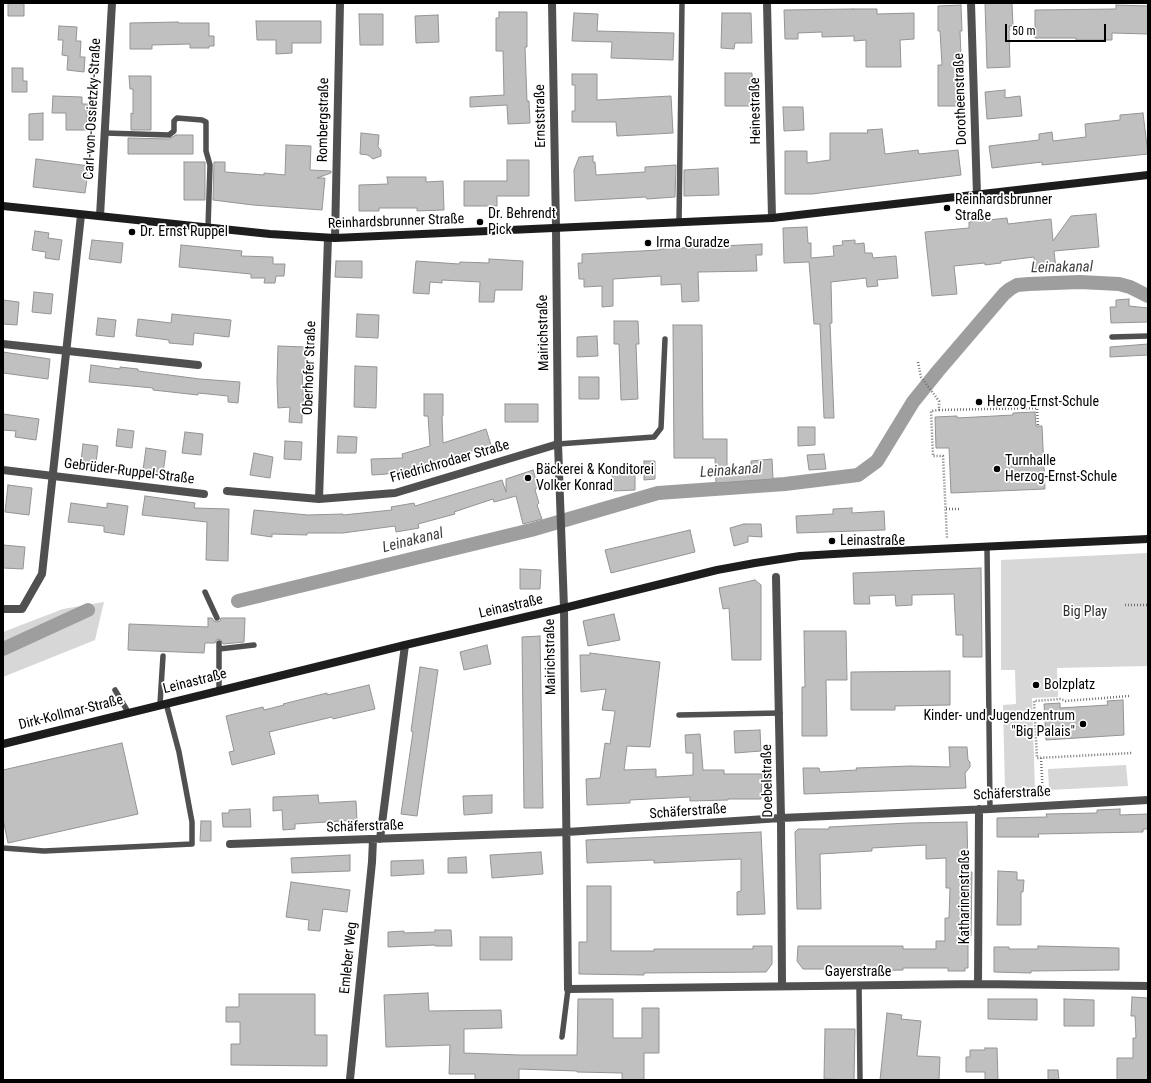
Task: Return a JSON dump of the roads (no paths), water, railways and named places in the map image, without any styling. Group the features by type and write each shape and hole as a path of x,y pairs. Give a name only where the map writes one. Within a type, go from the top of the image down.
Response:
{"street":[{"name":"Carl-von-Ossietzky-Straße","path":"100,216 112,3"},
{"name":"Rombergstraße","path":"331,238 340,3"},
{"name":"Ernststraße","path":"552,3 556,228"},
{"name":"Heinestraße","path":"767,3 772,218"},
{"name":"Dorotheenstraße","path":"971,3 977,195"},
{"name":"Reinhardsbrunner Straße","path":"3,206 208,228 331,238 772,218 1148,175"},
{"name":"Gebrüder-Ruppel-Straße","path":"3,609 22,609 42,574 81,215"},
{"name":"Mairichstraße","path":"556,228 558,444 564,608 568,989"},
{"name":"Oberhofer Straße","path":"319,499 331,238"},
{"path":"3,344 198,365"},
{"name":"Friedrichrodaer Straße","path":"227,491 319,499 395,493 558,444"},
{"name":"Gebrüder-Ruppel-Straße","path":"3,470 204,494"},
{"name":"Leinastraße","path":"146,708 717,570 776,560 800,556 851,553 1148,539"},
{"name":"Doebelstraße","path":"776,577 780,713 782,986"},
{"name":"Emleber Weg","path":"350,1079 372,862 405,645"},
{"name":"Dirk-Kollmar-Straße","path":"3,744 146,708"},
{"name":"Schäferstraße","path":"230,844 567,832 781,818 990,809 1148,800"},
{"name":"Katharinenstraße","path":"978,984 979,809"},
{"name":"Gayerstraße","path":"568,989 978,984 1148,986"}],"lane":[{"path":"679,222 682,3"},
{"path":"104,133 169,134 174,131 174,121 178,118 202,120 206,122 206,151 210,165 208,228"},
{"path":"1112,337 1148,336"},
{"path":"558,444 654,437 661,428 664,339"},
{"path":"987,546 990,809"},
{"path":"205,592 217,618"},
{"path":"219,690 219,646 254,645"},
{"path":"3,848 44,851 192,844 192,822 179,752 163,704 163,656"},
{"path":"115,690 128,712"},
{"path":"679,715 780,713"},
{"path":"859,985 860,1080"},
{"path":"562,1037 568,989"}],"waterway":[{"name":"Leinakanal","path":"238,601 531,530 658,493 785,484 858,475 877,461 913,402 1004,294 1010,289 1017,285 1080,282 1119,284 1130,287 1148,296"},
{"name":"Leinakanal","path":"3,649 88,610"}],"place":[{"name":"Reinhardsbrunner Straße","path":"947,208"},
{"name":"Dr. Behrendt Pick","path":"480,222"},
{"name":"Dr. Ernst Ruppel","path":"132,232"},
{"name":"Irma Guradze","path":"648,243"},
{"name":"Herzog-Ernst-Schule","path":"979,402"},
{"name":"Turnhalle Herzog-Ernst-Schule","path":"997,469"},
{"name":"Bäckerei & Konditorei Volker Konrad","path":"528,478"},
{"name":"Leinastraße","path":"832,541"},
{"name":"Bolzplatz","path":"1036,685"},
{"name":"Kinder- und Jugendzentrum \"Big Palais\"","path":"1083,724"}],"park label":[{"name":"Big Play","path":"1085,612"}]}
